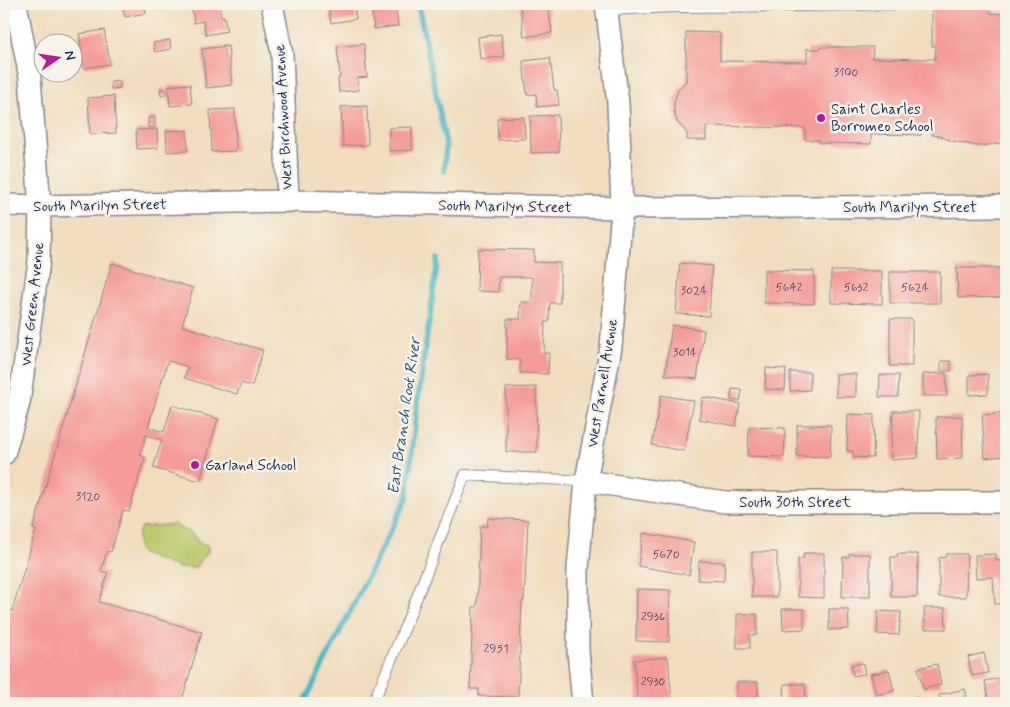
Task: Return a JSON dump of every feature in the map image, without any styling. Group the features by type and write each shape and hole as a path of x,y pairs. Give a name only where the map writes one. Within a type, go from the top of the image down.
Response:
{"street":[{"name":"West Green Avenue","path":"4,454 19,404 39,261 40,206 30,78 16,4"},
{"name":"West Birchwood Avenue","path":"272,4 282,54 288,201"},
{"name":"West Parnell Avenue","path":"583,703 578,651 578,568 586,481 611,347 622,208 618,103 606,7"},
{"name":"South Marilyn Street","path":"4,205 40,206 288,201 622,208 1006,206"},
{"name":"South 30th Street","path":"586,481 725,502 1006,502"}],"lane":[{"path":"606,7 895,4"},
{"path":"373,703 465,475 586,481"}],"green space":[{"path":"174,524 192,533 198,542 207,545 209,551 196,567 179,568 142,554 140,551 137,540 141,527"}],"building":[{"path":"122,4 144,4 146,13 125,17"},
{"path":"191,4 219,4 221,17 224,16 227,31 206,35 203,21 194,23"},
{"path":"328,4 353,4 356,19 331,23"},
{"path":"395,4 398,26 374,29 371,6"},
{"path":"520,4 548,4 552,33 524,37"},
{"path":"932,4 947,4 948,7 990,7 990,13 1006,14 1006,142 977,146 952,141 932,135 932,127 922,127 921,135 871,134 871,144 819,143 819,140 805,140 805,128 706,126 706,140 687,140 687,133 677,122 674,102 678,90 686,81 686,32 720,33 720,61 807,62 807,49 820,49 821,47 873,47 872,58 935,59 936,46 932,46"},
{"path":"104,30 110,64 84,68 82,34"},
{"path":"501,34 504,57 480,59 478,37"},
{"path":"170,40 171,49 155,52 153,43"},
{"path":"364,44 367,77 357,78 359,90 339,92 338,78 340,77 337,47"},
{"path":"228,46 232,85 206,88 202,49"},
{"path":"550,58 554,90 557,90 559,105 537,107 536,94 527,95 523,61"},
{"path":"120,81 120,88 111,89 111,82"},
{"path":"190,84 192,104 170,106 168,86"},
{"path":"165,88 166,95 161,96 160,89"},
{"path":"114,96 116,133 90,134 88,98"},
{"path":"367,106 368,145 343,146 341,107"},
{"path":"235,109 236,151 212,152 210,110"},
{"path":"558,115 559,152 531,153 530,116"},
{"path":"155,117 155,127 148,127 148,118"},
{"path":"524,117 525,139 498,140 497,118"},
{"path":"412,127 412,150 389,151 389,128"},
{"path":"157,129 158,148 137,149 136,130"},
{"path":"187,130 188,151 167,152 166,131"},
{"path":"478,249 534,250 534,262 560,263 560,303 550,303 549,322 545,322 544,353 549,353 548,374 520,373 520,360 507,359 507,319 520,319 521,302 532,302 532,277 499,277 498,292 477,291"},
{"path":"112,263 193,288 182,326 263,350 252,386 241,383 237,394 184,378 188,367 168,361 148,427 164,432 172,405 218,419 200,481 153,468 162,440 146,435 140,455 145,457 129,511 123,510 111,552 107,551 101,571 108,573 99,602 202,632 181,703 4,703 4,640 6,634 4,629 9,610 12,611 36,530 33,529"},
{"path":"680,263 712,266 709,316 676,314"},
{"path":"957,268 1006,268 1006,297 958,298"},
{"path":"764,270 814,271 814,304 764,303"},
{"path":"831,271 882,271 882,304 831,303"},
{"path":"890,272 940,272 940,303 890,303"},
{"path":"890,319 912,319 912,366 890,366"},
{"path":"672,325 704,330 697,379 665,375"},
{"path":"941,361 951,361 951,371 941,371"},
{"path":"766,368 786,369 785,390 765,389"},
{"path":"790,372 810,372 810,390 790,391"},
{"path":"946,373 947,396 923,396 923,374"},
{"path":"836,374 856,374 856,397 836,397"},
{"path":"988,374 988,394 969,395 969,375"},
{"path":"880,375 899,375 898,397 879,397"},
{"path":"536,387 537,452 506,452 506,388"},
{"path":"732,389 742,390 740,401 731,400"},
{"path":"661,395 694,401 684,451 652,445"},
{"path":"703,397 740,404 736,426 699,419"},
{"path":"893,411 919,411 918,458 891,460"},
{"path":"1005,413 1006,456 985,458 982,415"},
{"path":"848,414 874,415 873,458 853,457 853,451 847,451"},
{"path":"962,416 963,458 937,459 936,417"},
{"path":"797,425 831,425 830,457 797,456"},
{"path":"749,427 785,428 784,457 748,456"},
{"path":"488,518 528,520 518,697 479,696 479,689 470,689 473,607 477,607 480,526 487,526"},
{"path":"643,533 694,542 689,575 638,566"},
{"path":"752,552 777,552 777,597 752,597"},
{"path":"804,553 824,553 824,598 798,597 798,559 803,559"},
{"path":"849,554 870,554 870,597 842,597 843,557 849,557"},
{"path":"897,554 918,554 917,597 891,597 891,557 898,557"},
{"path":"946,554 967,554 966,597 939,597 939,558 946,557"},
{"path":"996,554 996,561 1006,560 1006,604 995,604 993,577 976,578 975,555"},
{"path":"699,561 725,562 724,581 698,580"},
{"path":"637,589 670,590 669,642 636,641"},
{"path":"924,608 945,608 946,629 925,629"},
{"path":"782,609 804,609 804,629 783,630"},
{"path":"829,609 848,609 849,629 829,630"},
{"path":"878,611 901,612 899,635 877,634"},
{"path":"737,614 757,614 757,635 750,635 750,648 737,648"},
{"path":"984,653 988,673 972,676 968,657"},
{"path":"668,657 672,703 638,703 634,660"},
{"path":"863,663 865,674 853,676 851,665"},
{"path":"937,664 941,685 923,689 918,668"},
{"path":"889,670 894,691 876,695 871,674"},
{"path":"1006,677 1006,703 989,703 985,681"},
{"path":"737,682 758,682 758,703 737,703"},
{"path":"784,684 805,684 806,703 785,703"},
{"path":"965,689 968,703 941,703 939,695"},
{"path":"917,697 918,703 891,703 891,702"}],"waterway":[{"name":"East Branch Root River","path":"418,4 446,144 444,171"},
{"name":"East Branch Root River","path":"304,703 407,498 417,406 438,259"}],"place":[{"name":"Saint Charles Borromeo School","path":"821,118"},
{"name":"Garland School","path":"195,465"}]}
